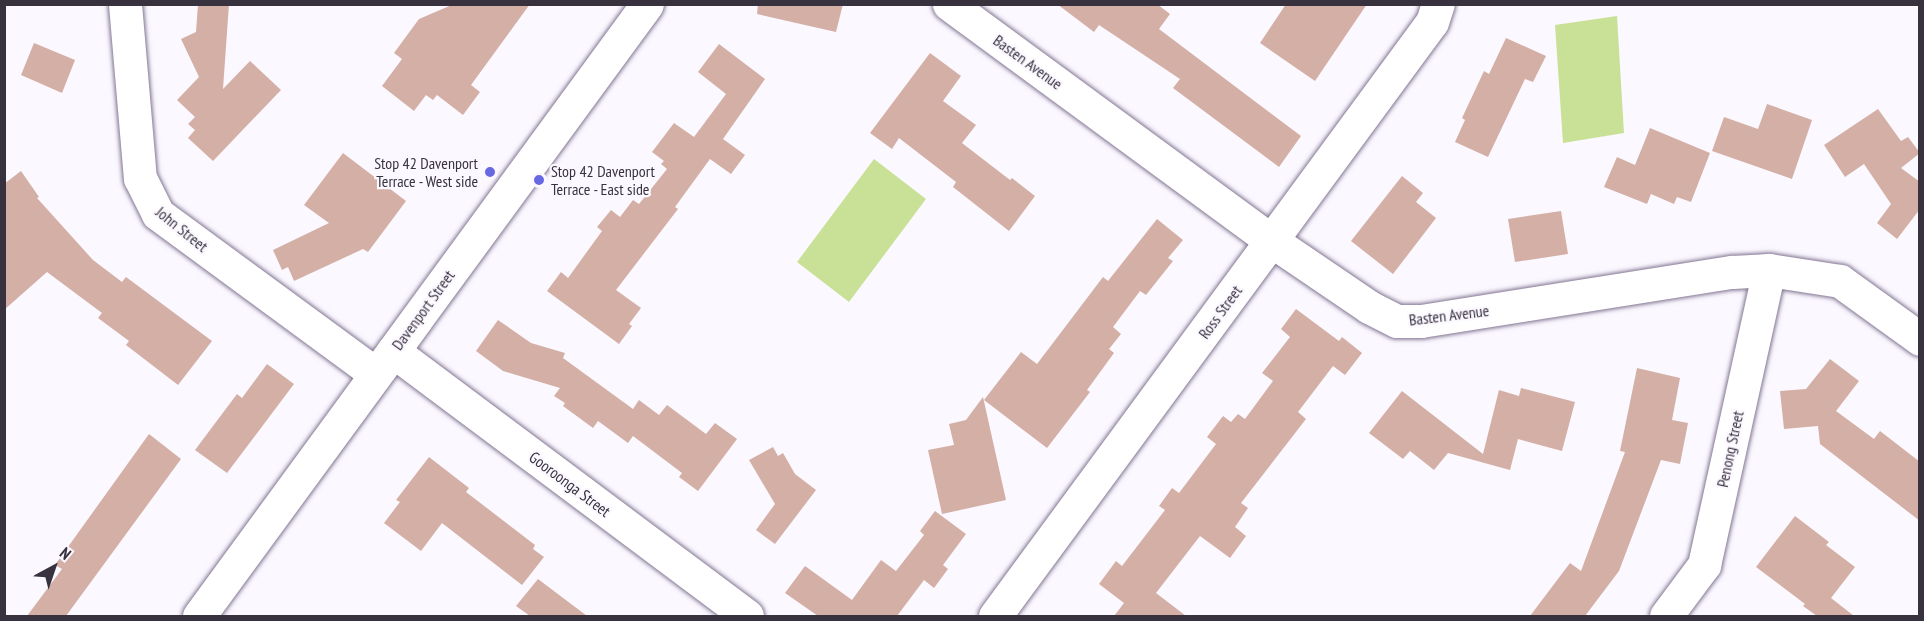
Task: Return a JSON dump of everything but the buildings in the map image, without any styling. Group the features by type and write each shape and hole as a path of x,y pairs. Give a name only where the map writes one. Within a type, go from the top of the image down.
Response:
{"street":[{"name":"John Street","path":"125,4 140,178 158,214 385,362"},
{"name":"Davenport Street","path":"199,616 647,4"},
{"name":"Basten Avenue","path":"949,4 1272,241 1369,307 1397,321 1421,321 1732,272 1769,270 1840,281 1920,339"},
{"name":"Ross Street","path":"995,616 1432,22 1438,4"},
{"name":"Penong Street","path":"1666,616 1704,565 1769,270"},
{"name":"Gooroonga Street","path":"385,362 747,616"}],"green space":[{"path":"1617,16 1624,133 1563,143 1555,25"},
{"path":"874,159 926,199 849,302 797,262"}],"place":[{"name":"Stop 42 Davenport Terrace - West side","path":"490,172"},
{"name":"Stop 42 Davenport Terrace - East side","path":"539,180"}]}
